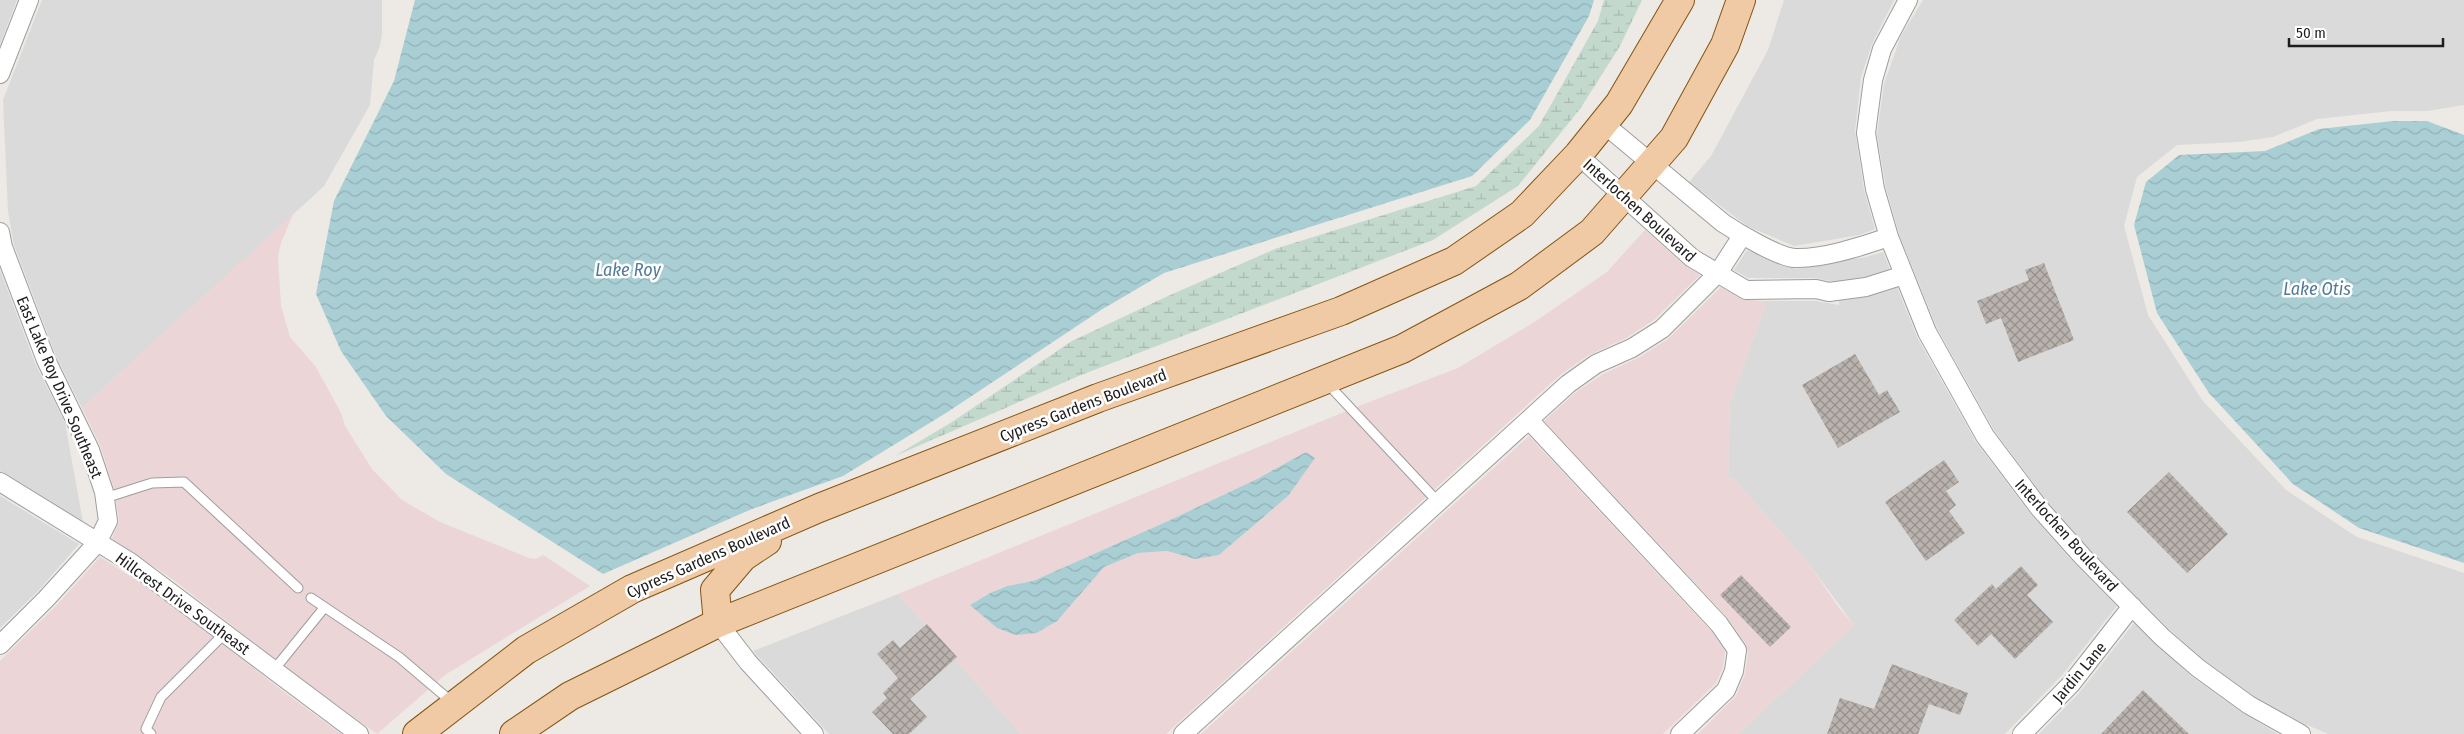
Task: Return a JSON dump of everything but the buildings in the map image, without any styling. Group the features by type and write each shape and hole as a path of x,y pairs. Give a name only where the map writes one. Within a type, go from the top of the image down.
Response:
{"main road":[{"name":"Cypress Gardens Boulevard","path":"416,734 526,650 632,589 818,508 1098,398 1341,311 1454,261 1522,214 1578,155 1619,104 1680,0"},
{"path":"514,734 570,696 718,623 1402,349 1519,286 1592,232 1674,138 1725,46 1741,0"},
{"path":"718,623 715,590 743,557 818,508"}],"street":[{"path":"0,74 29,0"},
{"name":"Interlochen Boulevard","path":"1908,0 1882,49 1873,80 1866,134 1875,189 1889,237 1927,332 1985,436 2040,510 2083,557 2162,637 2224,688 2269,717 2302,734"},
{"path":"1604,124 1742,236 1794,258 1863,246 1889,237"},
{"name":"Interlochen Boulevard","path":"1578,155 1692,258 1746,290 1816,289 1829,292 1866,287 1904,275"},
{"name":"East Lake Roy Drive Southeast","path":"0,232 3,247 46,360 90,450 105,498 108,521 97,542 46,599 0,644"},
{"path":"1184,734 1568,384 1596,364 1632,348 1662,329 1718,274 1742,236"},
{"path":"1529,420 1719,624 1737,650 1734,671 1726,690 1680,734"},
{"name":"Hillcrest Drive Southeast","path":"0,482 137,567 359,734"},
{"name":"Jardin Lane","path":"2022,734 2071,684 2132,606"},
{"path":"718,623 748,662 814,734"}],"lane":[{"path":"1324,380 1438,502"},
{"path":"105,498 152,483 184,482 298,588"},
{"path":"311,598 399,657 455,704"},
{"path":"273,671 324,608"},
{"path":"151,734 146,729 162,697 225,633"}],"shaded area":[{"path":"0,0 17,0 0,45"},
{"path":"42,0 382,0 382,33 380,46 374,60 370,105 324,186 82,408 56,356 14,245 8,211 3,100"},
{"path":"1784,0 1894,0 1872,44 1861,77 1855,131 1864,190 1875,229 1859,235 1794,246 1747,226 1689,182 1711,156 1768,50"},
{"path":"1923,0 2464,0 2464,105 2428,111 2391,111 2317,119 2273,137 2239,142 2177,145 2137,177 2124,226 2148,315 2202,400 2286,490 2357,537 2464,573 2464,734 2328,734 2298,721 2254,696 2203,659 2169,629 2090,550 2048,503 1994,430 1937,328 1899,234 1886,188 1877,135 1884,84 1901,36"},
{"path":"293,214 281,243 278,257 281,306 290,337 316,367 341,413 345,426 372,469 402,500 440,522 529,558 536,559 543,555 590,586 445,675 377,734 296,675 171,578 112,539 119,521 114,489 100,445 82,408"},
{"path":"1645,230 1685,266 1700,275 1654,320 1626,338 1589,355 1560,375 1166,734 1021,734 898,594 1359,406 1458,368 1536,321 1607,272","holes":["1306,452 1288,496 1219,555 1195,559 1167,551 1138,553 1103,567 1057,621 970,605 1006,586 1033,581 1168,521 1257,479"]},
{"path":"1747,250 1796,269 1866,257 1883,252 1917,337 1976,442 2032,516 2075,564 2117,606 2062,675 2005,734 1738,734 1854,625 1809,564 1734,479 1728,477 1730,403 1765,306 1761,301 1816,301 1839,305 1841,283 1814,278 1748,278 1734,270"},
{"path":"0,270 35,363 65,423 83,522 0,471"},
{"path":"1721,287 1741,299 1761,301 1765,306 1730,403 1728,477 1734,479 1809,564 1839,608 1854,625 1738,734 1698,734 1736,696 1745,674 1748,653 1746,644 1727,617 1544,421 1575,393 1603,374 1638,358 1668,339"},
{"path":"1529,436 1711,631 1725,651 1723,667 1716,683 1663,734 1201,734"},
{"path":"0,496 79,544 38,591 0,628"},
{"path":"100,557 160,595 341,734 0,734 0,661 55,607"},
{"path":"898,594 1021,734 829,734 753,651"},
{"path":"2134,623 2191,676 2244,714 2278,734 2039,734 2080,692"}],"green space":[{"path":"1604,0 1642,0 1620,46 1580,109 1518,186 1433,240 1081,375 895,456 952,422 1072,341 1168,296 1275,249 1476,186 1539,126 1598,21"}],"water":[{"name":"Lake Roy","path":"415,0 1594,0 1589,16 1530,120 1472,176 1164,273 1101,310 946,413 843,476 752,509 603,574 446,474 386,416 341,351 316,294 334,201 394,81"},
{"name":"Lake Otis","path":"2393,121 2427,121 2464,135 2464,563 2359,528 2293,484 2209,393 2157,313 2134,225 2146,182 2179,155 2265,151 2319,129"},
{"path":"1306,452 1315,458 1288,496 1219,555 1195,559 1167,551 1138,553 1104,567 1057,621 1036,633 1016,635 997,628 970,605 990,593 1007,586 1033,581 1168,521 1257,479"}]}
